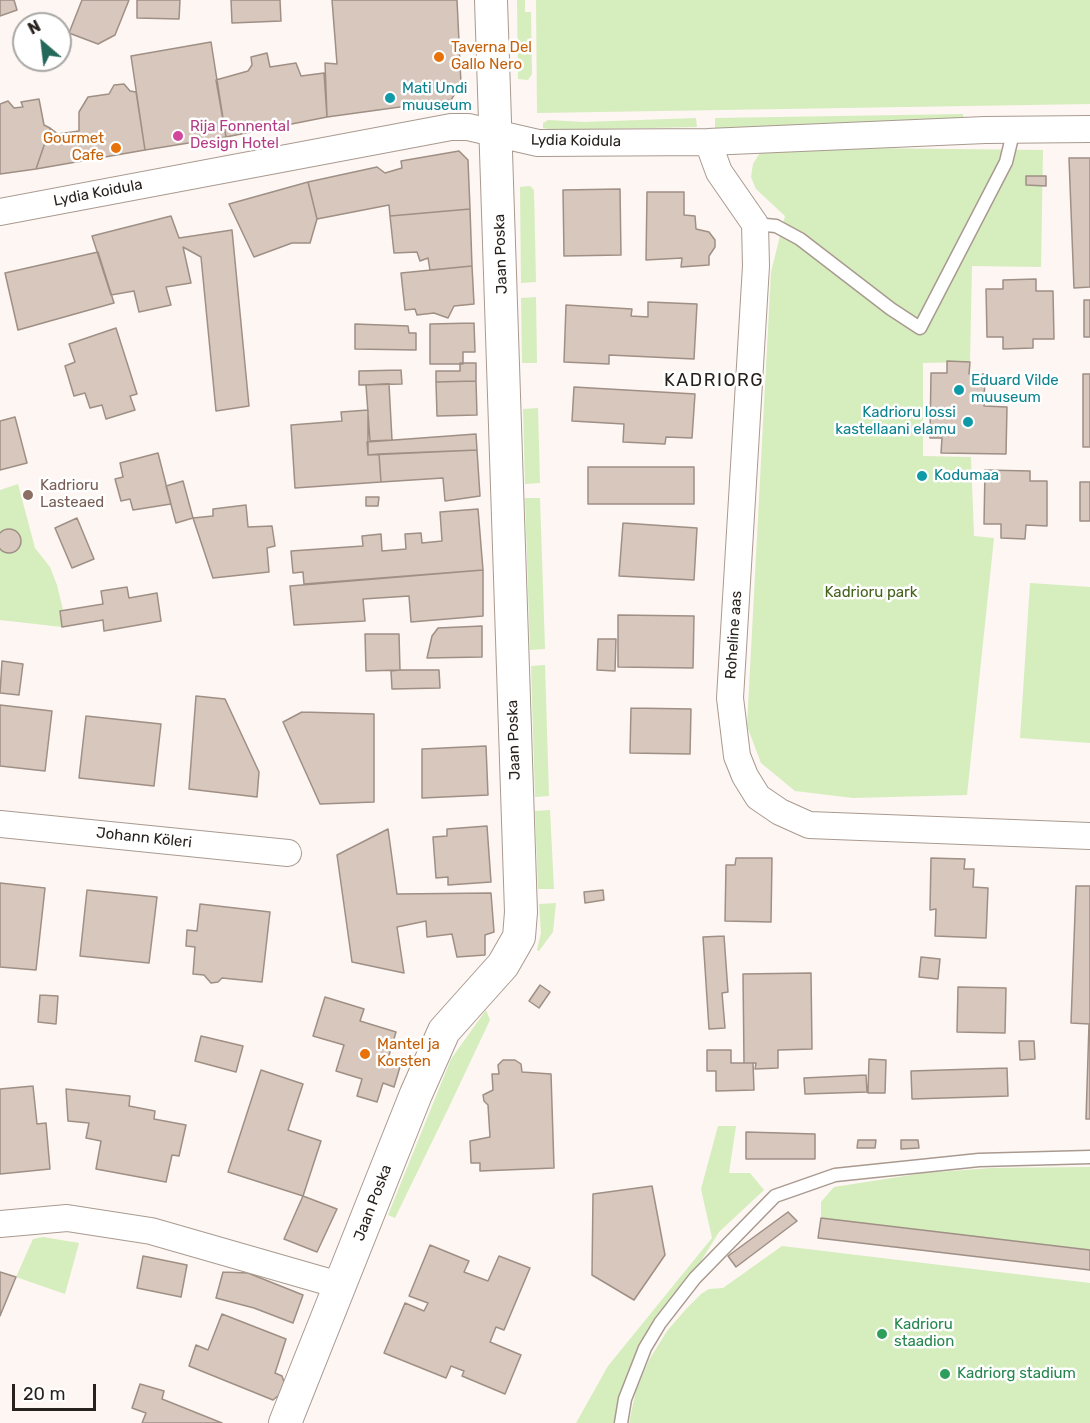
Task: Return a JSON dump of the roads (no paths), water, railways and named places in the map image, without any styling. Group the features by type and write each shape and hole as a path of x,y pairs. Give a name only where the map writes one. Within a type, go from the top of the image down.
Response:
{"street":[{"name":"Jaan Poska","path":"285,1423 339,1285 444,1031 503,965 519,937 521,912 491,0"},
{"name":"Lydia Koidula","path":"0,212 451,127 468,127 538,143 708,142 1014,129 1090,129"},
{"path":"708,142 719,172 755,224"},
{"name":"Roheline aas","path":"755,224 756,266 730,698 737,756 745,776 758,797 780,812 810,825 1090,836"},
{"name":"Johann Köleri","path":"0,824 288,853"},
{"path":"0,1224 67,1218 151,1231 339,1285"}],"lane":[{"path":"755,224 776,226 800,239 891,309 920,328 1005,162 1014,129"},
{"path":"621,1423 625,1399 645,1348 660,1323 695,1278 775,1196 835,1175 979,1160 1090,1157"}],"place":[{"name":"Taverna Del Gallo Nero","path":"439,57"},
{"name":"Mati Undi muuseum","path":"390,98"},
{"name":"Rija Fonnental Design Hotel","path":"178,136"},
{"name":"Gourmet Cafe","path":"116,148"},
{"name":"Eduard Vilde muuseum","path":"959,390"},
{"name":"Kadrioru lossi kastellaani elamu","path":"968,422"},
{"name":"Kodumaa","path":"922,476"},
{"name":"Kadrioru Lasteaed","path":"28,495"},
{"name":"Mantel ja Korsten","path":"365,1054"},
{"name":"Kadrioru staadion","path":"882,1334"},
{"name":"Kadriorg stadium","path":"945,1374"}],"district":[{"name":"KADRIORG","path":"714,381"}],"park label":[{"name":"Kadrioru park","path":"871,593"}]}
